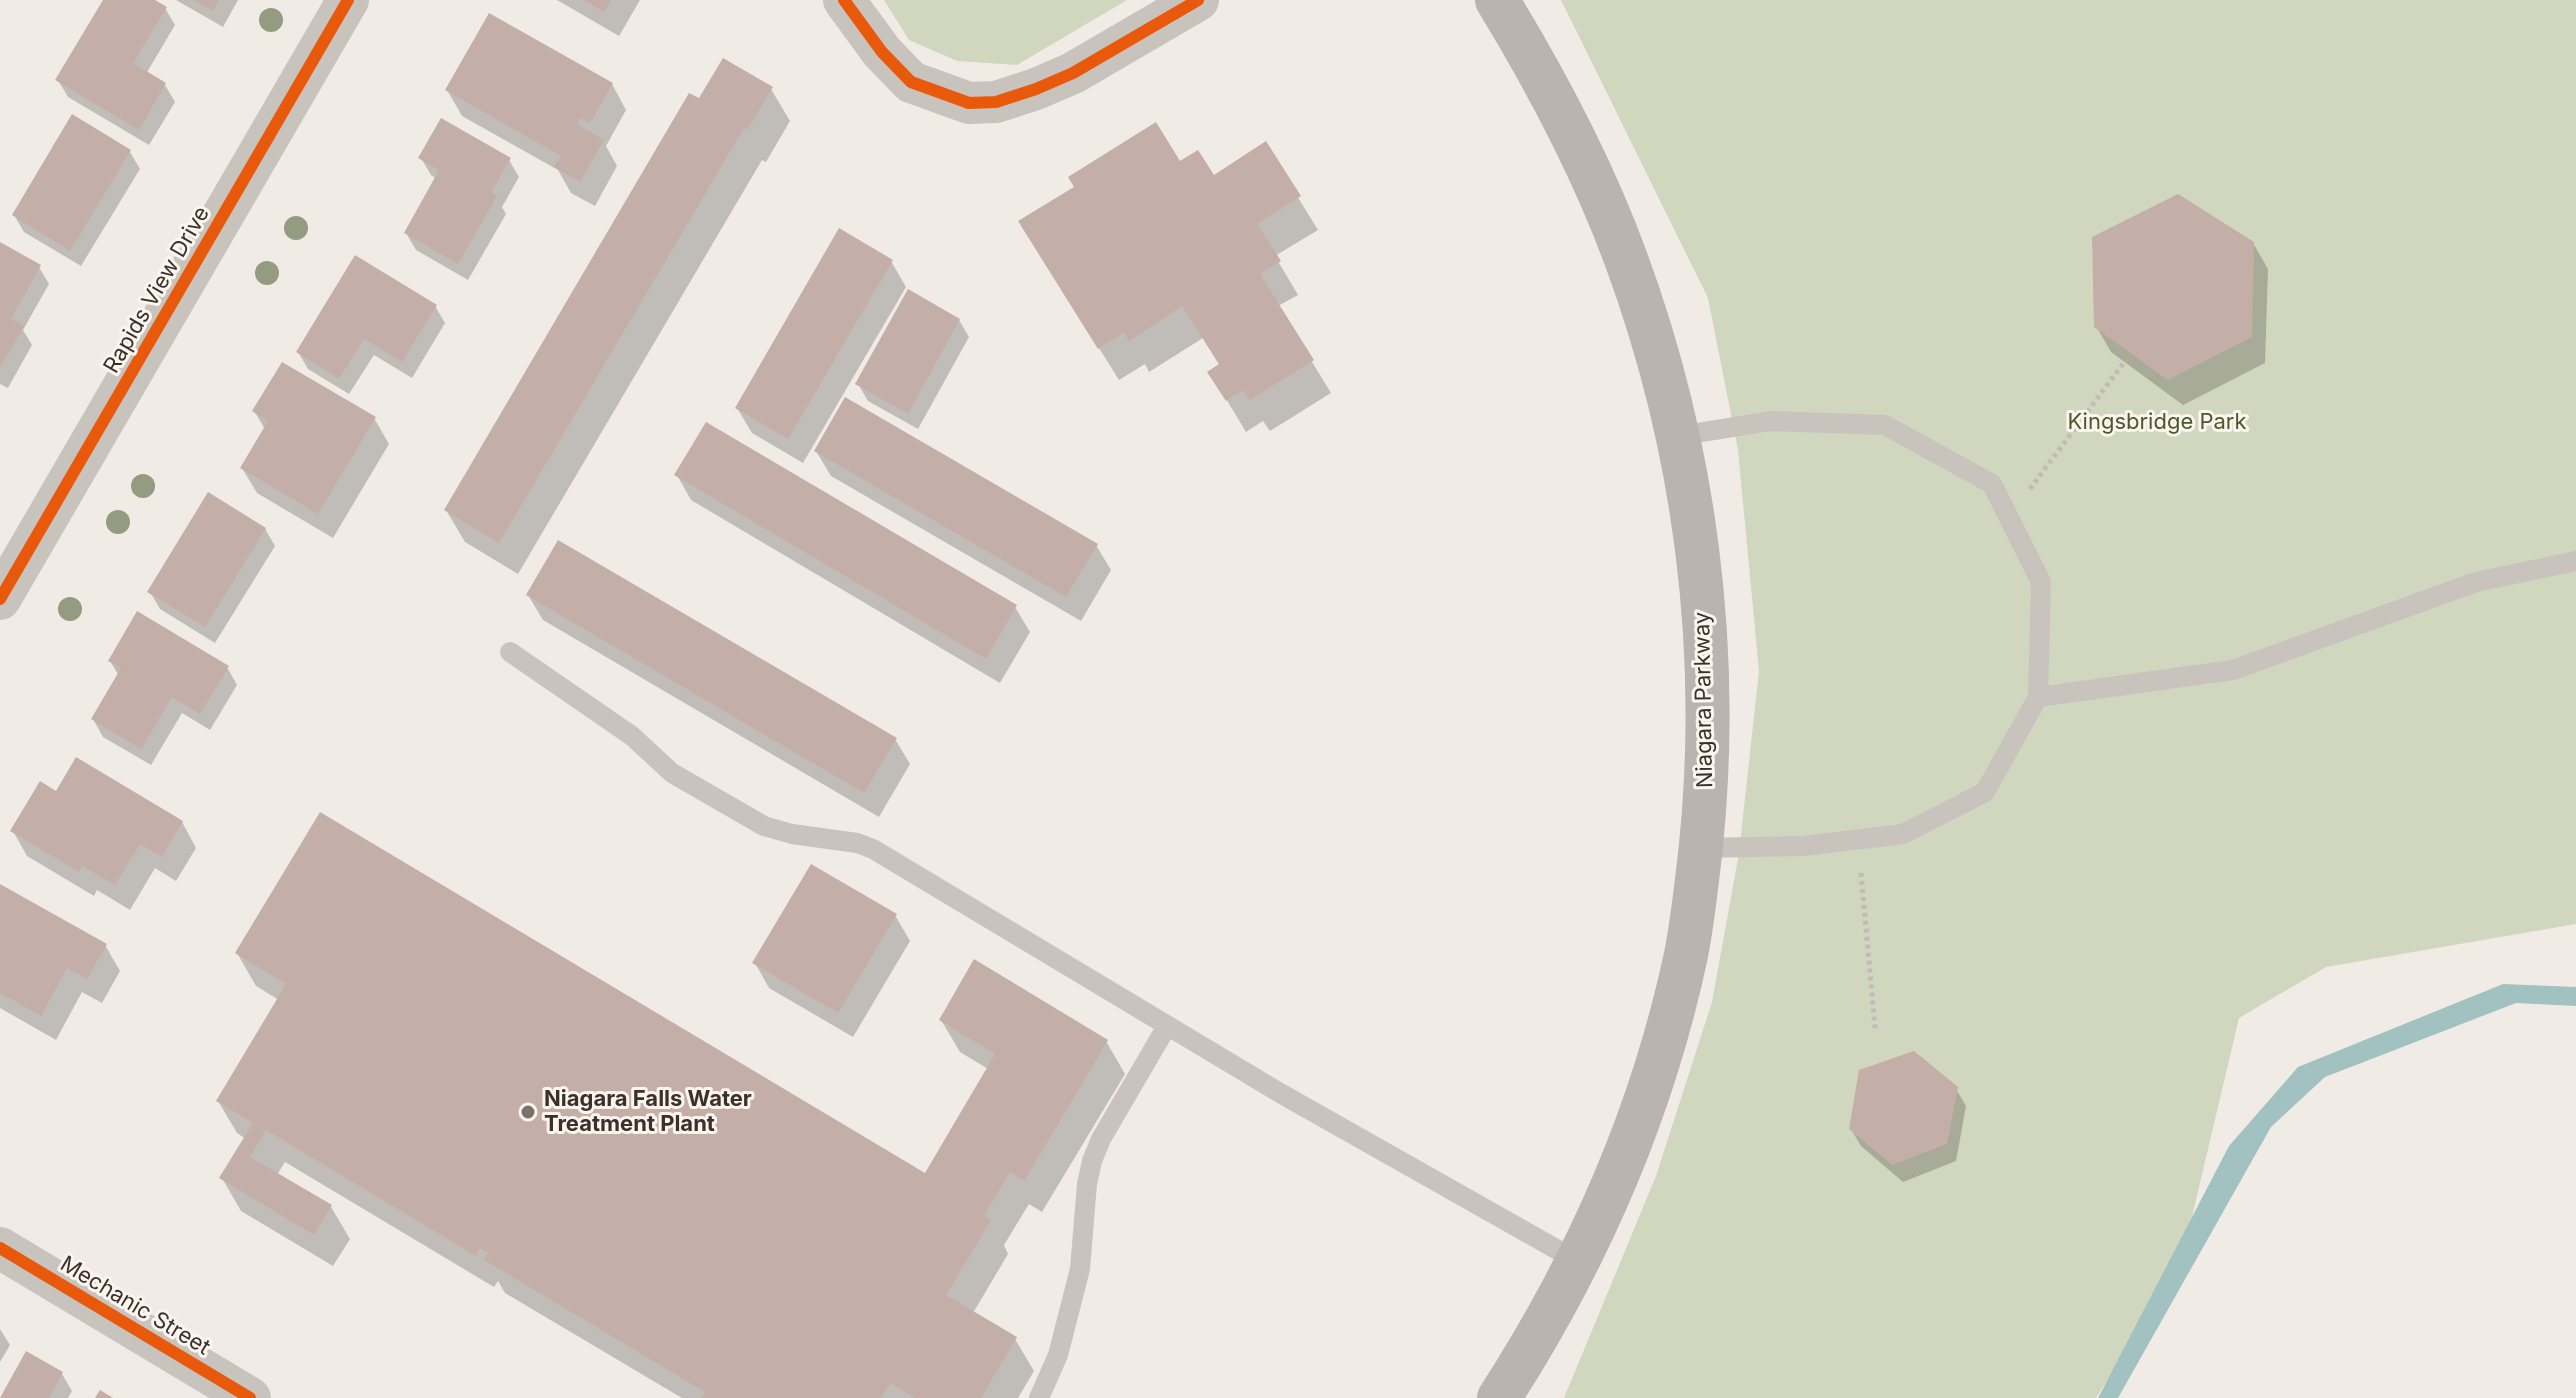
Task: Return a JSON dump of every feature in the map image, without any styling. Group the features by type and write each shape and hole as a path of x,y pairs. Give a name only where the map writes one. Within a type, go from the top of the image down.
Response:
{"main road":[{"name":"Niagara Parkway","path":"1497,0 1542,77 1601,197 1649,327 1687,477 1706,645 1707,751 1700,848 1686,954 1661,1053 1627,1152 1579,1262 1535,1342 1499,1398"}],"street":[{"name":"Rapids View Drive","path":"0,599 348,0"},
{"path":"844,0 882,52 911,82 969,103 996,102 1073,73 1198,0"},
{"name":"Mechanic Street","path":"0,1248 250,1398"}],"lane":[{"path":"1678,436 1771,421 1885,425 1992,484 2041,582 2038,697 1985,792 1903,834 1803,846 1700,848"},
{"path":"2038,697 2233,670 2476,582 2576,561"},
{"path":"510,652 632,736 680,779 777,831 839,839 873,849 1280,1093 1579,1262"},
{"path":"1039,1398 1058,1355 1080,1269 1087,1184 1092,1161 1101,1139 1167,1026"}],"path":[{"path":"2009,516 2125,361"},
{"path":"1858,839 1875,1028"}],"green space":[{"path":"884,0 1127,0 1017,65 957,61 909,40"},
{"name":"Kingsbridge Park","path":"1561,0 2576,0 2576,924 2326,967 2239,1018 2182,1259 2096,1398 1564,1398 1656,1176 1712,1002 1739,853 1759,671 1738,450 1708,298"}],"water":[{"path":"2503,984 2576,987 2576,1006 2516,1003 2325,1077 2271,1127 2118,1398 2098,1398 2229,1146 2298,1067"}],"building":[{"path":"103,0 155,0 167,7 133,63 166,83 139,130 55,80"},
{"path":"194,0 219,0 213,11"},
{"path":"584,0 611,0 604,12"},
{"path":"489,13 613,83 590,123 580,118 577,124 604,140 580,182 554,167 561,156 445,90"},
{"path":"723,58 773,87 747,130 744,128 499,543 444,510 689,93 699,98"},
{"path":"72,114 131,150 70,251 12,215"},
{"path":"441,118 511,158 491,192 497,196 458,264 404,233 439,170 418,158"},
{"path":"1156,122 1180,161 1198,150 1214,175 1266,141 1301,196 1257,224 1281,261 1260,274 1314,360 1250,400 1243,390 1226,401 1207,372 1219,364 1182,306 1129,341 1124,333 1098,349 1018,221 1074,187 1068,177"},
{"path":"2178,194 2254,242 2252,337 2168,380 2094,327 2092,237"},
{"path":"839,228 893,260 788,439 735,408"},
{"path":"0,242 41,265 11,319 24,326 0,368"},
{"path":"355,255 437,305 402,362 364,339 339,379 296,352"},
{"path":"908,289 960,319 908,414 855,384"},
{"path":"282,362 376,417 318,514 240,468 268,421 252,411"},
{"path":"845,397 1098,544 1066,597 814,451"},
{"path":"706,422 1017,605 986,659 674,475"},
{"path":"208,492 266,528 205,627 147,592"},
{"path":"558,540 897,738 864,793 526,595"},
{"path":"137,611 229,666 200,714 172,697 141,749 91,719 121,668 108,661"},
{"path":"76,757 183,821 162,857 140,844 115,885 82,866 79,872 10,831 40,781 56,791"},
{"name":"Niagara Falls Water Treatment Plant","path":"320,812 925,1173 995,1054 939,1020 974,959 1108,1040 1024,1181 1010,1172 984,1215 991,1220 946,1295 1017,1337 981,1398 915,1398 890,1383 881,1398 701,1398 705,1392 484,1260 488,1253 480,1248 476,1256 266,1130 250,1157 332,1205 314,1235 219,1178 253,1123 216,1101 286,984 235,953"},
{"path":"811,864 897,914 838,1013 752,963"},
{"path":"0,884 107,944 87,979 67,968 41,1016 0,993"},
{"path":"1914,1051 1958,1087 1947,1144 1892,1165 1849,1129 1859,1070"},
{"path":"26,1351 63,1372 49,1398 0,1398"},
{"path":"100,1390 113,1398 95,1398"}],"cycle path":[{"path":"0,599 348,0"},
{"path":"844,0 882,52 911,82 969,103 996,102 1073,73 1198,0"},
{"path":"0,1248 250,1398"}],"place":[{"name":"Niagara Falls Water Treatment Plant","path":"528,1112"}]}
